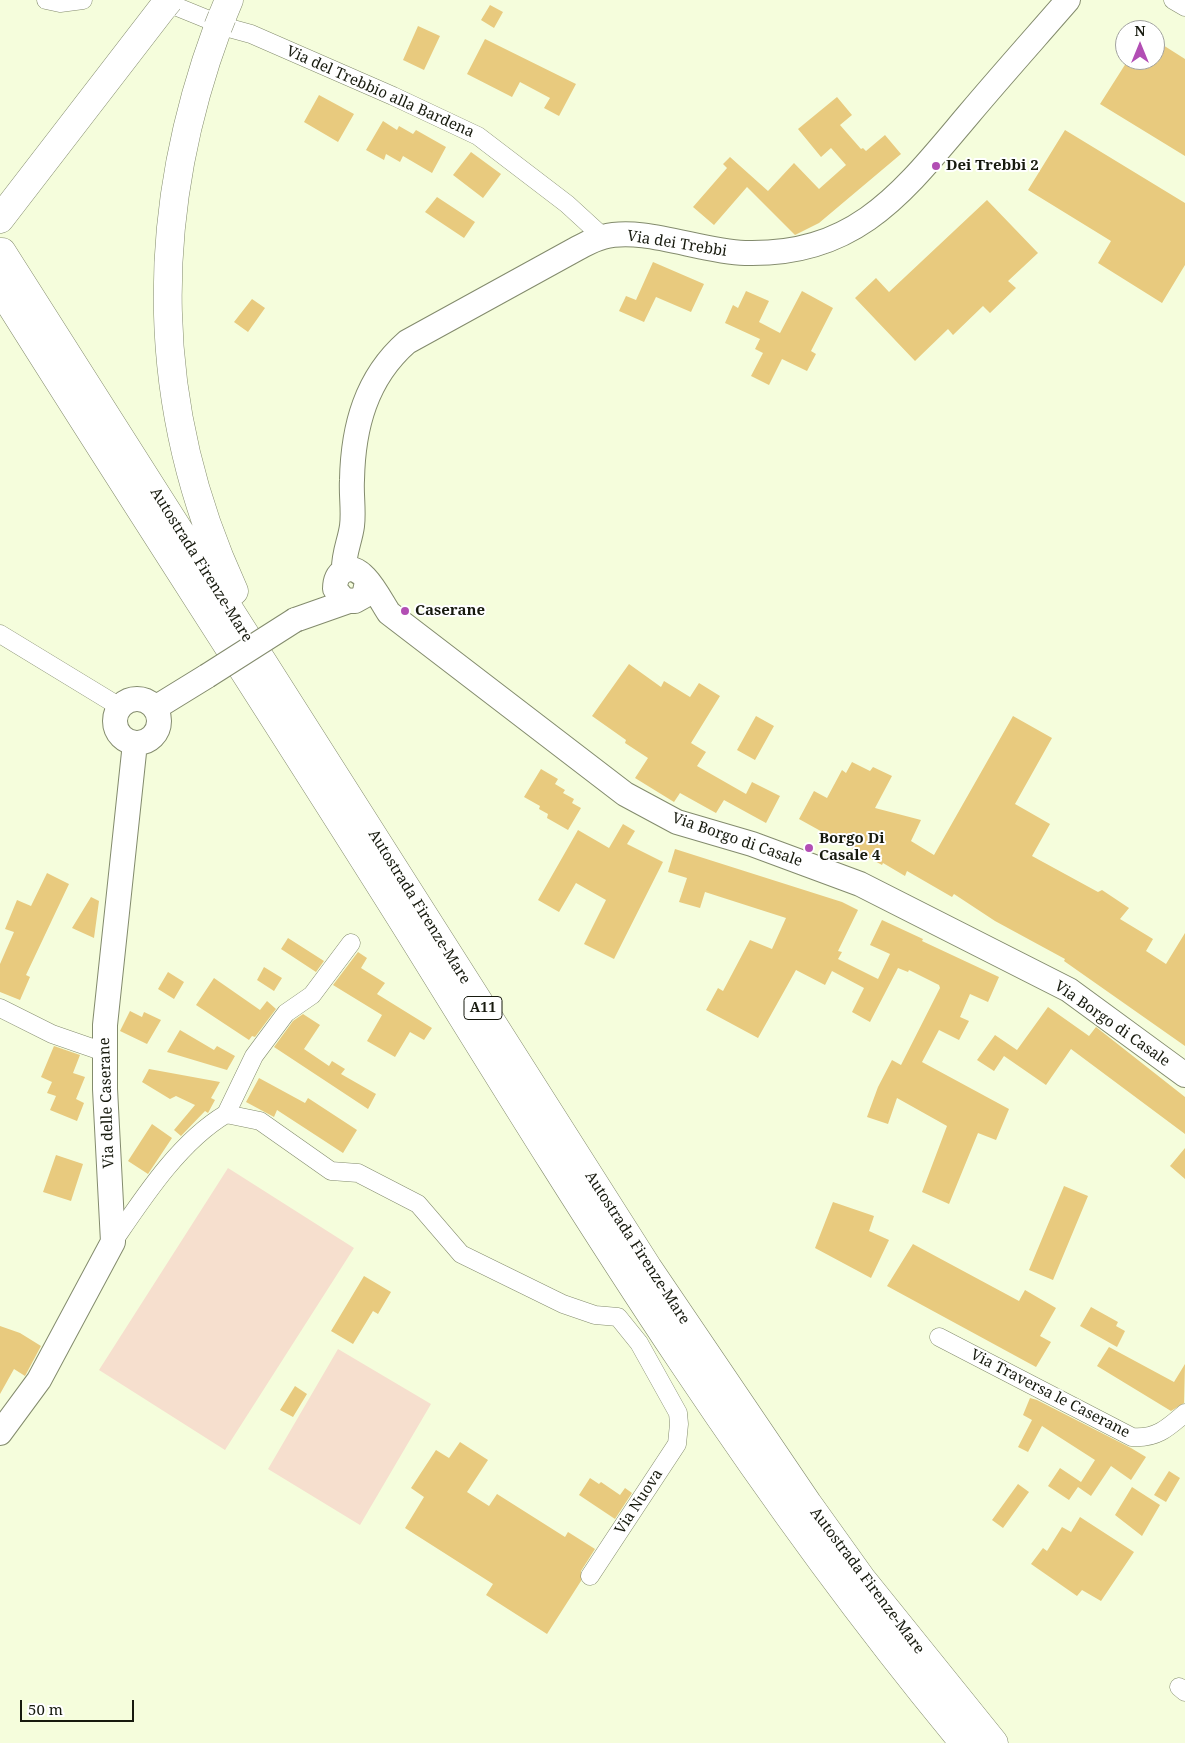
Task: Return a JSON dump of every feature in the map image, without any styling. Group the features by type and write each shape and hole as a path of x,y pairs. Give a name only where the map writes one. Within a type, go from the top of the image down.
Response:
{"highway":[{"path":"0,219 165,2"},
{"path":"223,15 201,72 190,112 173,196 168,260 171,367 185,445 206,525 235,594 284,694"},
{"name":"Autostrada Firenze-Mare","path":"2,252 659,1284 808,1504 861,1578 994,1743"},
{"name":"Autostrada Firenze-Mare","path":"0,288 647,1308 784,1509 842,1588 964,1743"},
{"path":"0,306 8,318 37,346"}],"street":[{"path":"46,0 60,3 83,0"},
{"name":"Via dei Trebbi","path":"352,585 353,455 359,417 375,380 392,357 407,342 578,248 603,237 640,236 727,252 764,253 807,245 857,226 888,204 921,171 1068,0"},
{"path":"1174,0 1185,7"},
{"name":"Via del Trebbio alla Bardena","path":"165,2 251,34 393,96 478,136 567,204 603,237"},
{"path":"155,708 352,585"},
{"name":"Via Borgo di Casale","path":"352,585 625,794 677,822 752,844 860,884 1069,990 1185,1075"},
{"path":"0,634 120,706"},
{"path":"138,699 144,700 155,708 159,720 156,732 147,740 135,742 122,737 118,732 115,719 120,706 125,702 138,699"},
{"name":"Via delle Caserane","path":"113,1242 104,1052 105,1025 135,742"},
{"path":"0,1434 40,1380 113,1242 146,1194 205,1127 226,1114 254,1056 286,1013 312,994 351,943"},
{"path":"0,1008 52,1034 104,1052"},
{"name":"Via Nuova","path":"226,1114 260,1121 331,1170 358,1172 418,1204 461,1254 563,1304 595,1315 618,1317 639,1344 678,1413 677,1444 590,1576"},
{"name":"Via Traversa le Caserane","path":"939,1337 1132,1437 1143,1438 1162,1433 1185,1413"}],"shaded area":[{"path":"228,1168 354,1248 225,1450 99,1370"},
{"path":"338,1349 431,1404 360,1525 268,1469"}],"building":[{"path":"490,5 503,12 494,28 481,20"},
{"path":"418,26 440,36 424,70 403,60"},
{"path":"485,39 576,84 559,116 544,108 550,98 520,82 512,97 467,74"},
{"path":"1165,46 1185,59 1185,156 1100,104 1122,70 1165,70"},
{"path":"319,95 354,114 338,142 304,122"},
{"path":"837,97 852,115 840,125 861,149 863,148 866,151 885,135 901,154 819,223 795,235 747,187 714,225 693,207 727,168 723,164 730,157 768,191 794,163 819,189 846,165 831,148 821,157 798,129"},
{"path":"383,121 397,130 399,126 413,134 416,130 446,147 432,173 403,156 400,162 386,154 384,160 366,150"},
{"path":"1065,130 1185,203 1185,265 1162,303 1098,263 1111,241 1028,190"},
{"path":"471,152 501,174 483,198 453,175"},
{"path":"437,197 475,222 464,238 425,212"},
{"path":"987,200 1038,253 1008,281 1016,288 990,313 983,306 953,335 948,329 915,361 855,298 876,278 889,292"},
{"path":"653,262 704,284 691,312 656,297 644,322 619,311 626,296 636,300"},
{"path":"746,291 769,301 759,322 780,333 802,291 833,308 811,351 816,354 807,371 782,359 769,385 751,376 763,353 755,349 760,339 725,323 733,305 738,308"},
{"path":"252,299 265,308 248,332 234,322"},
{"path":"629,664 661,687 664,681 690,697 699,683 720,696 691,743 706,752 697,766 746,794 752,782 780,796 766,823 724,800 716,813 680,793 674,802 635,778 648,758 625,743 626,740 592,716"},
{"path":"756,716 774,726 755,760 737,750"},
{"path":"1013,716 1052,738 1015,804 1050,824 1032,856 1098,892 1102,890 1129,908 1120,919 1153,939 1146,951 1166,964 1185,933 1185,1046 1064,961 1065,959 995,921 954,894 952,897 907,871 905,876 883,863 882,865 799,819 814,791 827,798 842,770 846,773 852,762 870,771 873,767 892,776 875,808 921,820 911,841 934,855"},
{"path":"541,769 558,779 555,784 565,790 563,793 574,799 572,803 581,808 568,830 547,818 548,814 539,809 540,806 524,797"},
{"path":"623,824 635,831 627,844 663,862 614,959 584,944 606,900 576,883 559,912 538,900 578,830 609,848"},
{"path":"675,849 842,902 858,910 838,951 842,952 838,959 878,979 890,954 870,945 882,920 999,977 988,1002 970,994 960,1017 969,1021 959,1040 939,1030 922,1062 1009,1109 996,1140 978,1133 949,1204 922,1192 947,1126 897,1098 888,1124 867,1117 878,1087 892,1060 901,1065 940,988 939,985 909,970 908,972 898,968 870,1022 852,1012 864,988 832,971 825,985 796,970 758,1038 706,1010 718,988 723,991 750,940 772,949 786,918 705,892 700,908 679,902 687,878 668,872"},
{"path":"47,873 69,884 26,975 30,977 20,1000 0,992 0,964 14,932 5,929 17,900 31,906"},
{"path":"91,897 99,901 94,938 72,928"},
{"path":"288,938 324,961 316,972 281,949"},
{"path":"358,952 367,958 361,968 385,983 377,994 432,1028 424,1040 410,1032 395,1057 367,1041 382,1015 333,985"},
{"path":"264,967 282,978 274,991 257,980"},
{"path":"168,972 184,982 174,999 158,989"},
{"path":"214,978 260,1010 267,1001 276,1009 255,1037 252,1036 249,1040 196,1005"},
{"path":"1048,1007 1089,1036 1096,1027 1185,1097 1185,1134 1071,1049 1046,1085 1004,1056 994,1071 977,1060 995,1035 1017,1050"},
{"path":"130,1011 142,1017 144,1012 161,1020 147,1044 120,1031"},
{"path":"303,1014 320,1025 304,1049 329,1066 332,1061 345,1069 341,1074 376,1094 368,1109 274,1047 293,1021"},
{"path":"180,1030 214,1050 217,1046 235,1056 227,1070 167,1052"},
{"path":"54,1046 80,1055 73,1073 85,1077 76,1099 84,1103 77,1121 50,1110 56,1096 47,1093 52,1082 41,1077"},
{"path":"149,1069 220,1082 211,1098 215,1100 208,1113 205,1111 181,1136 174,1130 195,1105 176,1096 170,1099 142,1082"},
{"path":"259,1078 305,1103 308,1098 357,1130 343,1153 277,1110 274,1117 246,1102"},
{"path":"152,1124 172,1138 148,1174 128,1161"},
{"path":"1185,1148 1185,1179 1170,1166"},
{"path":"56,1155 83,1164 71,1201 43,1192"},
{"path":"1064,1186 1088,1196 1053,1280 1029,1270"},
{"path":"833,1202 874,1216 869,1231 889,1240 871,1278 815,1248"},
{"path":"913,1244 1019,1301 1025,1290 1056,1308 1040,1336 1051,1342 1036,1367 887,1286"},
{"path":"364,1276 391,1292 378,1314 373,1311 353,1344 331,1331"},
{"path":"1091,1307 1118,1322 1116,1326 1125,1331 1117,1347 1080,1326"},
{"path":"0,1326 20,1333 41,1346 25,1376 14,1369 0,1394"},
{"path":"1109,1347 1174,1382 1185,1364 1184,1403 1171,1411 1097,1366"},
{"path":"295,1386 307,1394 293,1417 280,1410"},
{"path":"1030,1398 1146,1457 1131,1480 1111,1466 1091,1496 1078,1487 1069,1500 1048,1486 1060,1468 1081,1482 1095,1460 1042,1426 1028,1452 1018,1447 1032,1420 1023,1415"},
{"path":"460,1442 488,1460 467,1492 489,1506 497,1494 565,1537 568,1532 595,1549 581,1571 581,1581 547,1634 486,1595 493,1584 405,1528 424,1497 411,1488 436,1450 449,1458"},
{"path":"1169,1471 1180,1478 1166,1502 1154,1495"},
{"path":"590,1478 599,1484 601,1482 620,1495 625,1488 632,1493 615,1519 579,1495"},
{"path":"1018,1484 1029,1492 1003,1528 992,1520"},
{"path":"1132,1487 1160,1505 1142,1536 1115,1515"},
{"path":"1080,1517 1134,1552 1101,1601 1082,1590 1077,1596 1031,1564 1043,1548 1047,1551 1062,1527 1071,1532"}],"place":[{"name":"Dei Trebbi 2","path":"936,166"},
{"name":"Caserane","path":"405,611"},
{"name":"Borgo Di Casale 4","path":"809,848"}]}
